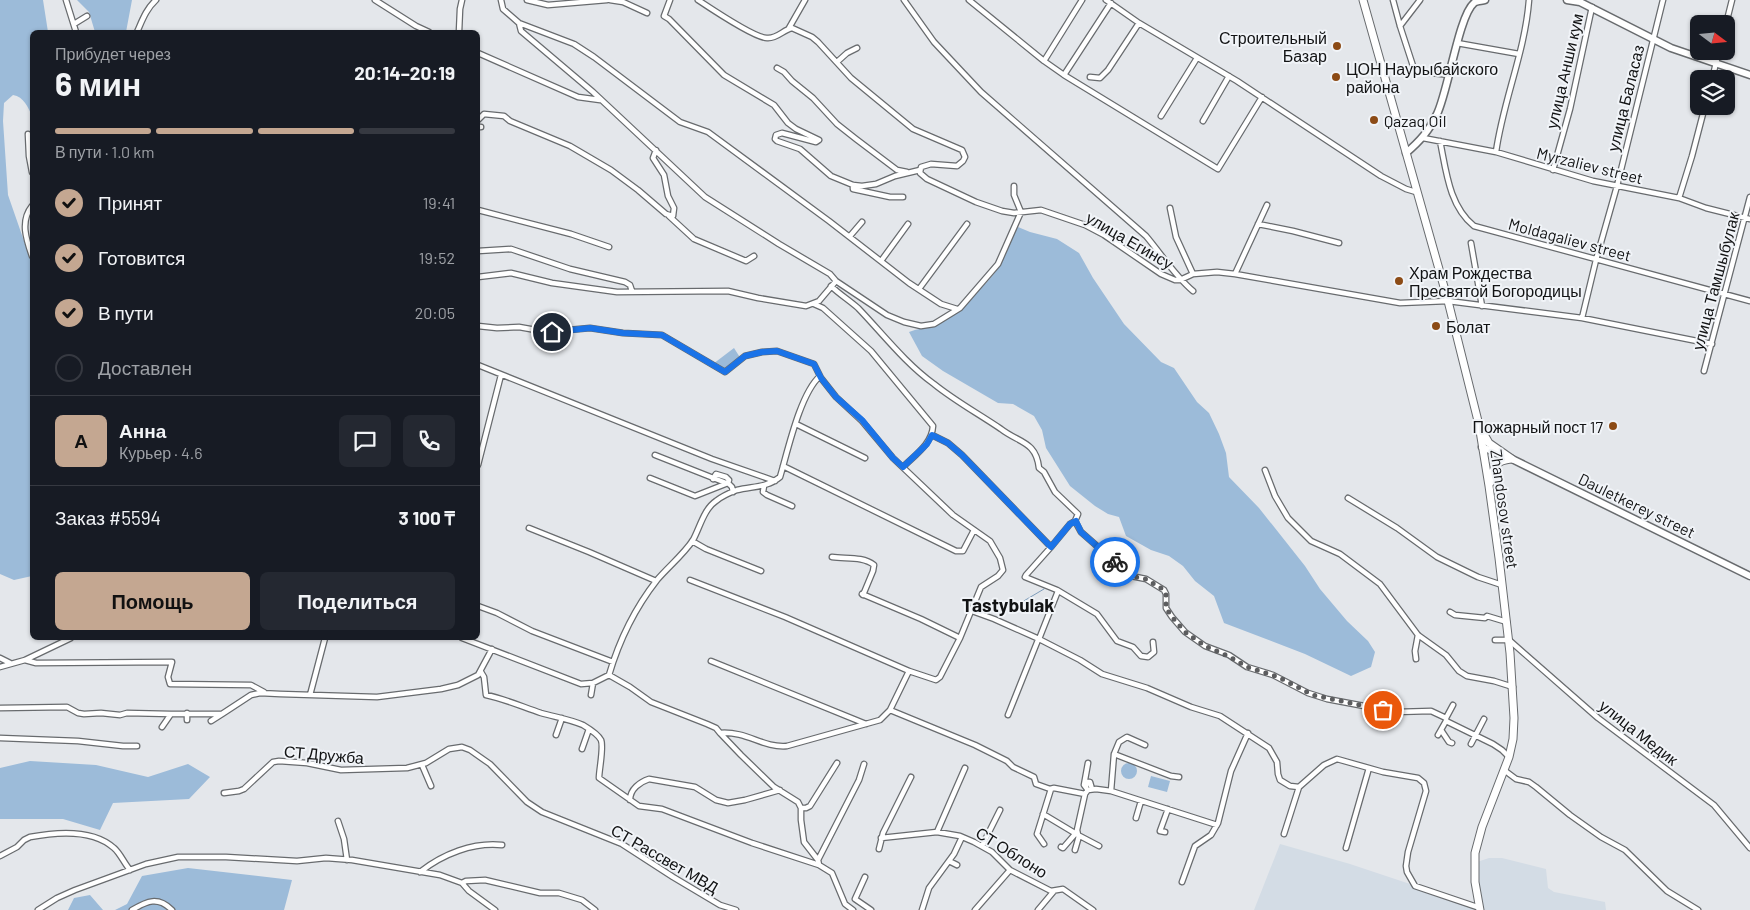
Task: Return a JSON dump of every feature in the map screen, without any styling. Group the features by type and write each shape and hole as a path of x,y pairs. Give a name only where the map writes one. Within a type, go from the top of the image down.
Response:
{"main road":[{"name":"Zhandosov street","path":"1363,0 1448,301 1479,425 1507,622 1513,687 1513,739 1504,770 1482,827 1475,853 1475,882 1480,909"},
{"path":"1406,153 1423,138 1438,113 1450,76 1457,42 1468,10 1474,3 1485,0"},
{"path":"1567,0 1580,2 1592,7 1671,48 1750,75"},
{"path":"1479,425 1489,442 1512,459"},
{"name":"Dauletkerey street","path":"1482,447 1512,459 1750,576"},
{"path":"1489,486 1495,466 1503,460 1512,459"}],"street":[{"path":"66,0 76,30"},
{"path":"138,30 151,5 156,0"},
{"path":"459,30 462,0"},
{"path":"501,0 503,9 519,23 574,44 594,57 680,122 708,132 941,304 958,309"},
{"path":"527,0 548,5 609,0 623,2 647,12"},
{"path":"670,0 664,16 695,44 724,75 774,105 788,123 818,140 816,142 782,133 776,135 775,139 800,149 831,176 862,186 876,184 918,171 925,165 957,166 963,162 964,153 959,148 913,129 852,78 823,46 812,37 789,28"},
{"path":"698,0 738,25 764,38 775,37 789,28 805,0"},
{"path":"904,0 934,42 981,92 1146,236 1170,264 1180,280 1194,291"},
{"path":"969,0 1044,61 1218,169 1262,97"},
{"path":"1044,61 1082,0"},
{"path":"1106,0 1139,23 1262,97 1381,176 1416,192"},
{"path":"1393,0 1414,69 1450,76"},
{"path":"1400,26 1420,0"},
{"path":"1496,152 1498,134 1528,16 1529,0"},
{"name":"улица Баласаз","path":"1582,318 1663,0"},
{"path":"1728,15 1732,0"},
{"path":"379,1 425,30"},
{"path":"1064,74 1111,3"},
{"name":"улица Анши кум","path":"1553,170 1570,109 1592,7"},
{"path":"74,24 87,16"},
{"path":"519,23 520,31 602,100 705,197 830,274 836,281 887,315 904,322 921,326 934,324 958,309 998,264 1021,212 1014,195 1014,186"},
{"path":"1090,77 1100,78 1108,70 1139,23"},
{"path":"413,30 416,26"},
{"path":"1457,42 1519,54"},
{"path":"837,62 847,53 858,48"},
{"path":"480,54 578,97 602,100"},
{"path":"1161,116 1197,58"},
{"path":"1714,70 1717,60"},
{"path":"777,68 813,98 837,124 897,170 904,172 918,171"},
{"path":"1203,121 1229,76"},
{"path":"480,118 484,114 501,116 563,142 611,170 638,190 694,238 746,261 754,256"},
{"path":"1679,198 1703,115"},
{"path":"28,134 30,161"},
{"name":"Myrzaliev street","path":"1423,138 1496,152 1553,170 1617,186 1679,198 1706,208 1747,219"},
{"name":"Moldagaliev street","path":"1440,141 1452,193 1460,209 1474,226 1750,301"},
{"path":"656,150 653,158 664,175 668,196 674,208 676,222"},
{"path":"897,170 898,176"},
{"name":"улица Егинсу","path":"918,171 934,183 976,202 1002,211 1014,213 1041,210 1084,225 1104,235 1161,274 1175,280 1180,280 1193,274 1217,272 1235,274 1400,304 1448,301 1582,318 1712,344"},
{"path":"853,184 852,187 855,189 890,197 903,197"},
{"name":"улица Тамшыбулак","path":"1704,372 1747,219 1750,197"},
{"path":"1235,274 1267,205"},
{"path":"1170,208 1176,237 1193,274"},
{"path":"30,210 26,217 25,232 30,249"},
{"path":"480,211 571,234 609,247"},
{"path":"669,216 672,216 674,213"},
{"path":"850,236 862,222"},
{"path":"881,261 908,224"},
{"path":"920,289 967,224"},
{"path":"1258,224 1339,243"},
{"path":"1472,243 1482,306"},
{"path":"480,251 504,248 516,250 570,269 625,282 630,285 632,291"},
{"path":"480,277 512,273 577,288 617,292 728,291 798,305 817,303 836,281"},
{"path":"831,286 857,308 888,342 926,378 984,419 1025,442 1034,452 1039,468 1044,472 1055,492 1078,514 1076,521 1081,532 1131,576 1153,582 1164,590 1166,594 1166,608 1172,617 1185,632 1205,646 1258,672 1273,675 1303,690 1327,699 1396,712 1431,711 1502,750 1508,757"},
{"path":"817,303 871,352 933,426 932,435 927,444 903,467"},
{"path":"480,326 519,327 547,332 590,328 623,333 662,335 725,372 745,356 762,352 777,351 814,364 820,376 836,397 862,420 893,458 953,514 993,544 1000,558 1002,570 998,576 981,587 960,638 944,672 938,679 930,679 909,671 785,616 690,580"},
{"path":"480,366 775,481"},
{"path":"480,457 500,374"},
{"path":"467,640 581,684 593,683 608,675 634,614 656,581 692,541 711,505 725,495 764,486 780,477 796,424 812,384 820,376"},
{"path":"796,424 866,458"},
{"path":"932,435 948,443 962,455 1051,547"},
{"path":"654,455 713,479 728,483 734,492"},
{"path":"783,466 956,551 963,551 974,530"},
{"path":"1265,470 1275,496 1288,518 1311,541 1340,554 1380,584 1418,635 1446,655 1462,674 1500,682 1513,687"},
{"path":"650,478 695,496 728,483"},
{"path":"764,486 763,492 792,506"},
{"path":"1348,498 1397,528 1437,557 1478,577 1502,585"},
{"path":"1076,521 1070,524 1025,577 1058,591 1097,614 1117,641 1133,647 1141,656 1148,657 1154,652 1153,642"},
{"path":"529,528 656,581"},
{"path":"692,541 706,549 761,572"},
{"path":"832,557 869,561 874,565 873,572 862,595 916,617 960,638"},
{"path":"1008,715 1058,591"},
{"path":"480,607 497,613 532,631 612,662"},
{"path":"972,611 1039,639 1080,660 1102,674 1147,688 1191,707 1220,716 1260,741 1273,752 1277,762 1278,774 1283,783 1299,787"},
{"path":"1450,612 1456,615 1486,618 1487,616 1507,622"},
{"path":"1416,659 1415,652 1418,635"},
{"path":"0,667 25,660 67,640"},
{"path":"310,695 324,640"},
{"path":"1495,640 1509,640"},
{"name":"улица Медик","path":"1509,640 1593,713 1714,805 1750,848"},
{"path":"25,660 36,663 172,662 168,677 170,684 251,685 264,692 273,694 377,697 425,692 458,685 481,672 492,649"},
{"path":"0,658 10,663"},
{"path":"712,661 866,724"},
{"path":"720,732 743,734 765,744 780,747 796,745 880,720 890,710 909,671"},
{"path":"481,672 484,677 486,696 502,698 531,710 562,718 589,729 601,740 599,778 639,806 662,809 752,843 818,863 832,873 845,904 853,910"},
{"path":"608,675 630,687 651,702 716,728 774,787 794,797 801,808 804,842 818,863"},
{"path":"591,695 593,683"},
{"path":"211,721 252,695 264,692"},
{"path":"1438,735 1453,705"},
{"path":"0,708 67,707 78,714 222,714"},
{"path":"890,710 1007,761 1013,767 1034,776 1036,784 1051,789 1111,791 1217,825"},
{"path":"186,720 187,713"},
{"path":"162,727 171,714"},
{"path":"556,735 562,718"},
{"path":"1471,744 1484,719"},
{"path":"582,749 589,729"},
{"path":"1440,730 1449,742 1452,743"},
{"path":"1182,882 1195,846 1211,834 1217,825 1231,771 1248,733"},
{"path":"1111,791 1114,754 1119,742 1127,737 1144,745"},
{"path":"0,738 78,741 137,746"},
{"name":"СТ Дружба","path":"224,794 239,792 269,766 279,761 307,763 341,770 407,768 422,765 449,749 462,747 470,750 490,764 527,802"},
{"path":"1114,754 1171,776 1179,777"},
{"path":"1284,834 1299,787 1324,764 1337,759 1418,778 1426,786 1421,811 1406,859 1407,872 1415,886 1480,909"},
{"path":"1088,762 1084,785 1088,791"},
{"path":"801,808 810,806 837,763"},
{"path":"818,863 859,780 864,764"},
{"path":"422,765 431,786"},
{"path":"937,832 965,768"},
{"path":"1346,848 1369,768"},
{"path":"1504,770 1516,779 1529,782 1576,820 1625,850 1667,891 1698,910"},
{"path":"1075,850 1077,830 1090,782 1086,774"},
{"path":"879,849 881,838 911,778"},
{"path":"630,800 630,796 636,787 642,781 649,779 695,787 716,800 728,803 780,790"},
{"path":"1044,844 1037,834 1051,789"},
{"path":"1136,818 1141,801"},
{"name":"СТ Рассвет МВД","path":"527,802 542,812 622,844 720,905 736,910"},
{"path":"1161,833 1168,809"},
{"path":"982,846 1000,810"},
{"path":"1043,814 1099,846"},
{"path":"338,821 344,839 347,860"},
{"name":"СТ Облоно","path":"881,838 937,832 962,837 992,852 1010,870 1054,891 1063,889 1093,910"},
{"path":"0,856 30,837 84,834 105,841 120,854 123,863 130,870"},
{"path":"1061,847 1063,848 1077,835"},
{"path":"922,910 928,888 949,861 962,837"},
{"path":"420,872 437,860 462,850 489,843 502,844"},
{"path":"38,910 57,898 75,890 146,864 178,857 226,857 298,861 326,858 420,872 451,878 462,883 495,910"},
{"path":"949,861 957,864"},
{"path":"975,910 1010,870"},
{"path":"865,877 855,899 871,910"},
{"path":"462,883 485,880 527,891 559,893 582,900 595,910"},
{"path":"1038,910 1054,891"},
{"path":"132,910 154,900 172,910"}],"shaded area":[{"path":"0,0 43,0 48,30 30,30 30,111 25,103 17,96 13,95 4,103 3,121 8,195 30,258 30,576 14,580 0,574"},
{"path":"77,0 132,0 126,30 94,30 89,12"},
{"path":"1018,227 1057,239 1079,253 1093,278 1124,324 1161,362 1174,368 1197,402 1209,413 1226,453 1229,477 1259,508 1305,566 1320,589 1347,621 1368,641 1375,652 1371,667 1351,676 1305,654 1224,623 1214,596 1195,581 1183,566 1169,556 1151,550 1126,536 1119,517 1108,514 1095,506 1070,486 1046,448 1042,430 1034,416 1013,404 998,403 943,371 922,356 909,332 939,322 959,308 979,290 1000,265"},
{"path":"734,348 741,359 725,372 713,364"},
{"path":"30,761 96,765 148,777 188,764 210,777 189,799 113,803 100,830 63,819 0,819 0,768"},
{"path":"1129,763 1137,771 1129,779 1121,771"},
{"path":"1151,776 1170,781 1167,792 1148,787"},
{"path":"1280,844 1350,864 1473,905 1474,910 1254,910"},
{"path":"1489,858 1502,858 1546,869 1548,888 1554,892 1605,902 1606,910 1480,910 1474,863"},
{"path":"188,868 292,880 284,910 115,910 127,904 142,876"},
{"path":"90,895 103,910 68,910 74,898"}],"waterway":[{"path":"1006,606 1022,602 1044,589"}],"way so far":[{"path":"1115,562 1131,576 1146,579 1164,590 1167,602 1166,608 1172,617 1185,632 1205,646 1258,672 1278,677 1313,695 1383,710"}],"place":[{"name":"Строительный Базар","path":"1337,46"},
{"name":"ЦОН Наурыбайского района","path":"1336,77"},
{"name":"Qazaq Oil","path":"1374,120"},
{"name":"Храм Рождества Пресвятой Богородицы","path":"1399,281"},
{"name":"Болат","path":"1436,326"},
{"name":"Пожарный пост 17","path":"1613,426"}],"district":[{"name":"Tastybulak","path":"1008,604"}],"route":[{"path":"552,332 590,328 623,333 662,335 725,372 745,356 762,352 777,351 814,364 821,378 836,397 862,420 893,458 903,467 927,444 932,435 948,443 962,455 1002,494 1051,547 1070,524 1076,521 1081,532 1115,562"}]}
